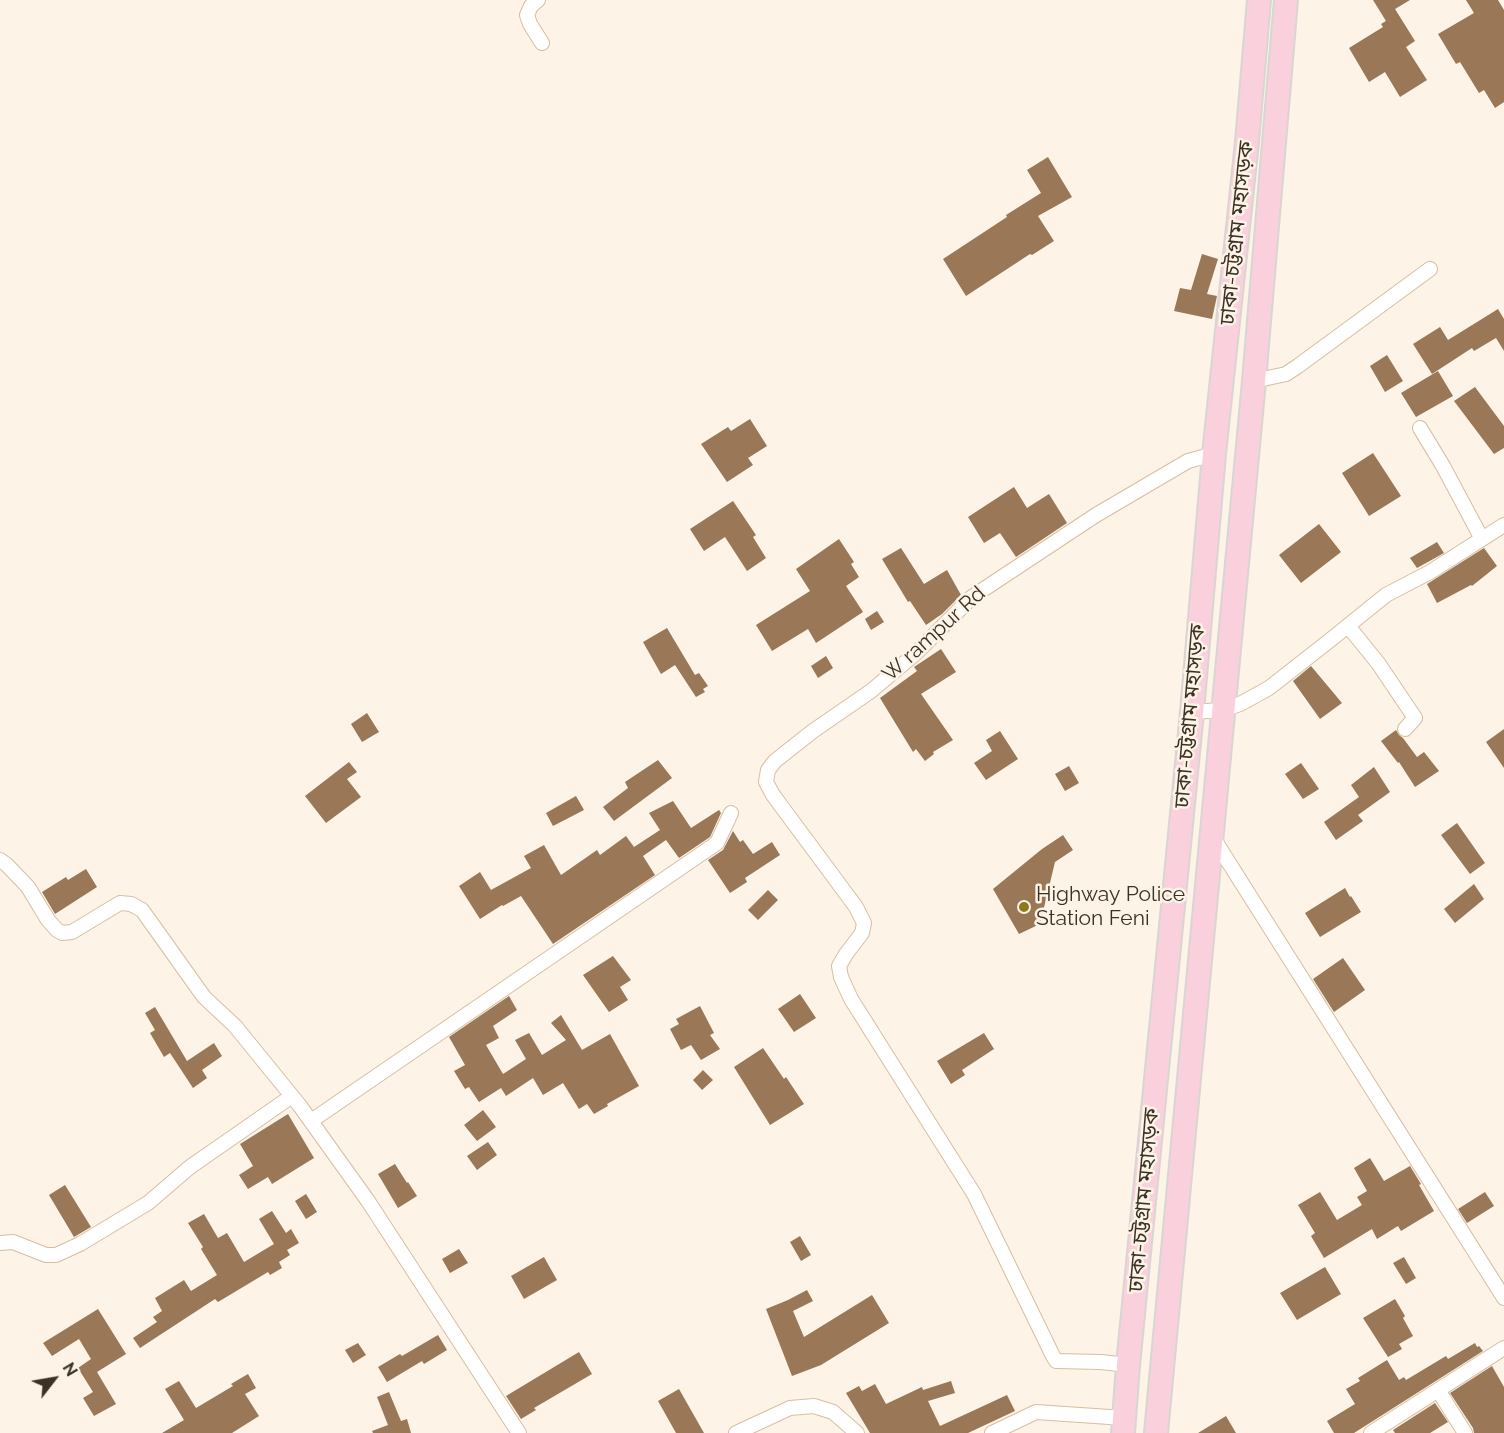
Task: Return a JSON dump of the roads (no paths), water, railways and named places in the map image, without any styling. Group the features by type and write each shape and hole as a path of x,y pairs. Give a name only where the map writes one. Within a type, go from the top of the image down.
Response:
{"highway":[{"name":"ঢাকা-চট্টগ্রাম মহাসড়ক","path":"1123,1425 1259,0"},
{"name":"ঢাকা-চট্টগ্রাম মহাসড়ক","path":"1156,1433 1254,381 1287,0"}],"street":[{"path":"538,0 531,6 527,15 542,43"},
{"path":"1254,381 1286,374 1299,366 1430,269"},
{"path":"1420,428 1482,539"},
{"name":"W rampur Rd","path":"1128,1365 1056,1360 1053,1356 974,1194 851,999 844,984 839,966 862,933 864,923 856,907 773,795 766,782 768,770 775,761 813,731 871,691 915,654 972,597 1096,514 1188,461 1214,454"},
{"path":"1192,712 1222,710 1240,704 1269,688 1386,595 1430,572 1504,525"},
{"path":"1348,626 1378,663 1415,718 1405,729"},
{"path":"311,1121 717,843 731,813"},
{"path":"1212,835 1504,1298"},
{"path":"0,860 28,887 48,920 62,933 72,932 120,903 131,904 142,910 204,997 236,1026 311,1121 368,1201 519,1433"},
{"path":"0,1243 13,1242 46,1255 56,1255 80,1244 148,1203 190,1167 292,1096"},
{"path":"1371,1433 1504,1348"},
{"path":"1438,1390 1465,1433"},
{"path":"736,1433 790,1408 814,1406 833,1412 858,1433"},
{"path":"992,1433 1036,1412 1123,1425"}],"place":[{"name":"Highway Police Station Feni","path":"1024,907"}]}
